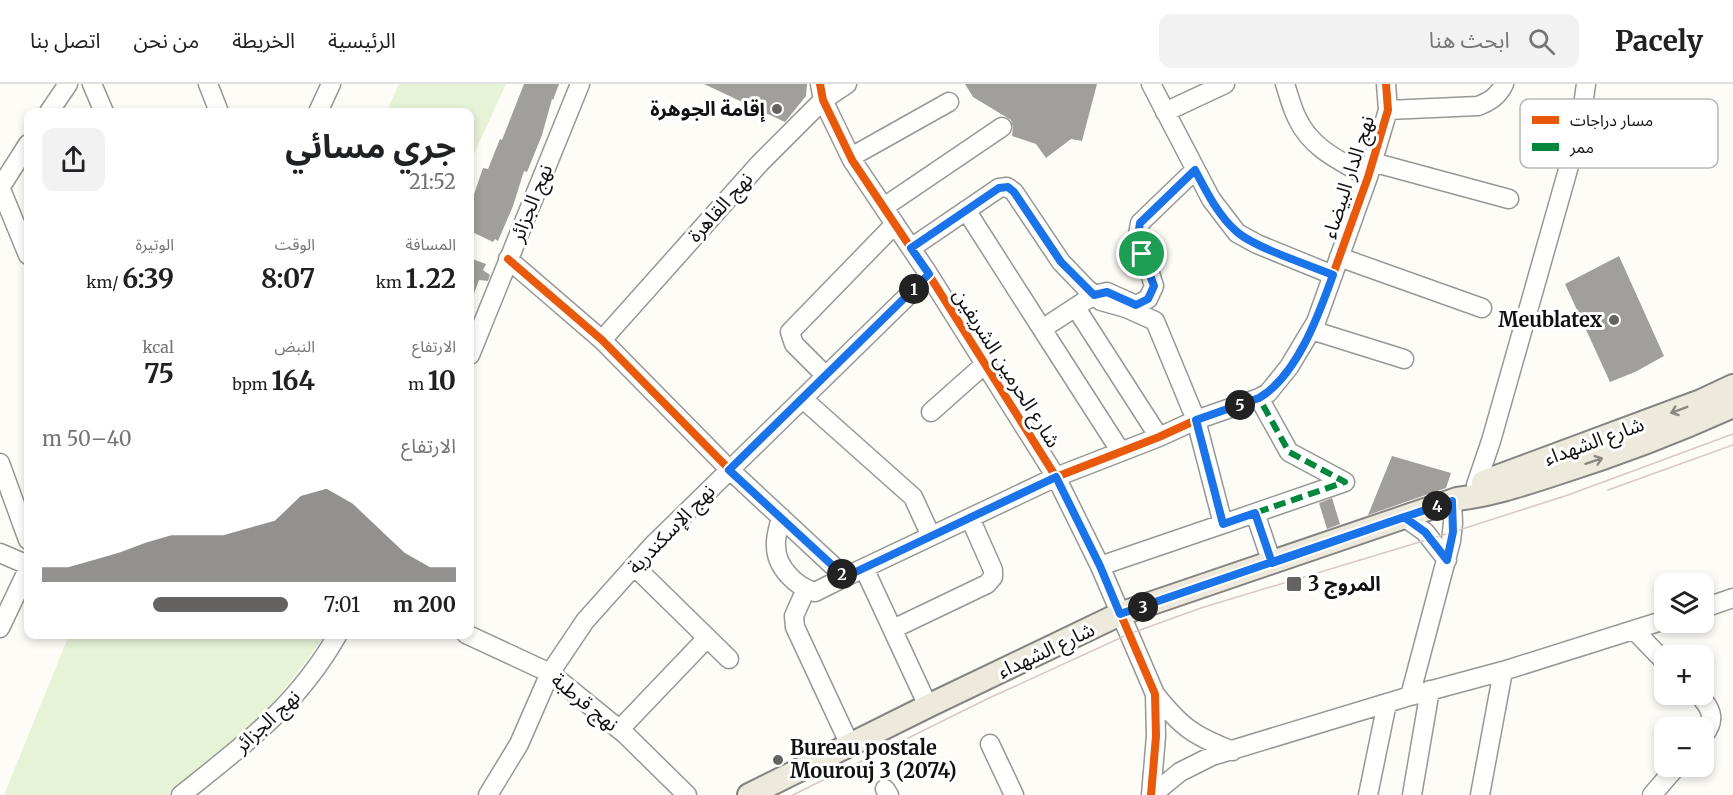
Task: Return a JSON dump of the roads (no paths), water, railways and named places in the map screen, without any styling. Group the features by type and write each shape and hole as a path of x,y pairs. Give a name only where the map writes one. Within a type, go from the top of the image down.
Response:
{"main road":[{"name":"شارع الشهداء","path":"749,795 1120,614 1454,500 1701,402 1733,386"},
{"name":"شارع الشهداء","path":"1478,491 1608,457 1733,406"}],"street":[{"path":"52,108 68,84"},
{"path":"92,84 102,108"},
{"path":"208,84 217,108"},
{"name":"نهج الجزائر","path":"474,345 580,84"},
{"name":"نهج القاهرة","path":"602,340 821,92 848,84"},
{"path":"1151,84 1211,199 1237,233 1257,244 1333,275"},
{"path":"1165,112 1225,84"},
{"path":"1285,84 1297,119 1320,149 1370,170 1509,199"},
{"name":"نهج الدار البيضاء","path":"806,589 815,592 1056,477 1268,393 1289,367 1311,330 1333,275 1370,170 1388,110 1386,84"},
{"path":"1388,110 1479,106 1498,95 1504,84"},
{"path":"1584,99 1586,84"},
{"path":"320,108 328,86"},
{"name":"شارع الحرمين الشريفين","path":"821,92 851,157 929,274 1056,477 1100,566 1155,694"},
{"path":"851,157 949,102"},
{"path":"884,207 1002,128"},
{"path":"24,150 0,187 24,245"},
{"path":"1478,491 1568,168"},
{"path":"1042,329 1094,295 1107,292 1136,305 1148,299 1154,286 1138,236 1140,223 1195,170"},
{"path":"911,248 999,188 1008,187 1014,192 1061,262 1094,295 1101,301 1126,308 1155,321 1196,420 1223,524"},
{"path":"966,210 1120,452"},
{"path":"825,375 794,345 790,332 895,224"},
{"path":"1339,257 1482,308"},
{"path":"508,260 602,340 729,470 845,577"},
{"name":"نهج الإسكندرية","path":"488,795 519,744 550,672 585,621 634,566 729,470 929,274"},
{"path":"1076,308 1159,437"},
{"path":"1311,330 1404,359"},
{"path":"931,412 985,364"},
{"path":"1100,566 1345,482 1289,452 1259,398"},
{"path":"803,399 913,497 931,536"},
{"path":"0,463 24,529"},
{"path":"1410,696 1447,560 1453,532 1454,500"},
{"path":"1255,513 1272,563"},
{"path":"781,517 776,539 777,554 781,565 791,578 806,589 794,616 795,627 850,745"},
{"path":"1404,517 1425,532 1447,560"},
{"path":"893,629 990,581 993,570 970,518"},
{"path":"0,553 24,565"},
{"path":"634,566 729,659"},
{"path":"864,568 928,706"},
{"path":"0,628 24,576"},
{"path":"1714,605 1733,598"},
{"path":"1152,795 1167,780 1197,762 1654,624"},
{"path":"1634,630 1654,651"},
{"name":"نهج قرطبة","path":"474,638 550,672 620,729 687,795"},
{"path":"620,729 706,638"},
{"name":"نهج الجزائر","path":"181,795 277,716 301,690 335,639"},
{"path":"1480,795 1503,671"},
{"path":"1412,795 1430,690"},
{"path":"1155,694 1172,716 1185,728 1199,738 1233,751"},
{"path":"1152,795 1156,736 1155,694"},
{"path":"1368,795 1387,703"},
{"path":"990,744 1014,795"},
{"path":"1652,795 1668,777"}],"tram line":[{"path":"793,795 987,699 1129,634 1201,608 1568,495 1733,434"},
{"path":"1608,490 1733,445"}],"place":[{"name":"إقامة الجوهرة","path":"777,109"},
{"name":"Meublatex","path":"1614,320"},
{"name":"المروج 3","path":"1294,584"},
{"name":"Bureau postale Mourouj 3 (2074)","path":"778,760"}]}
